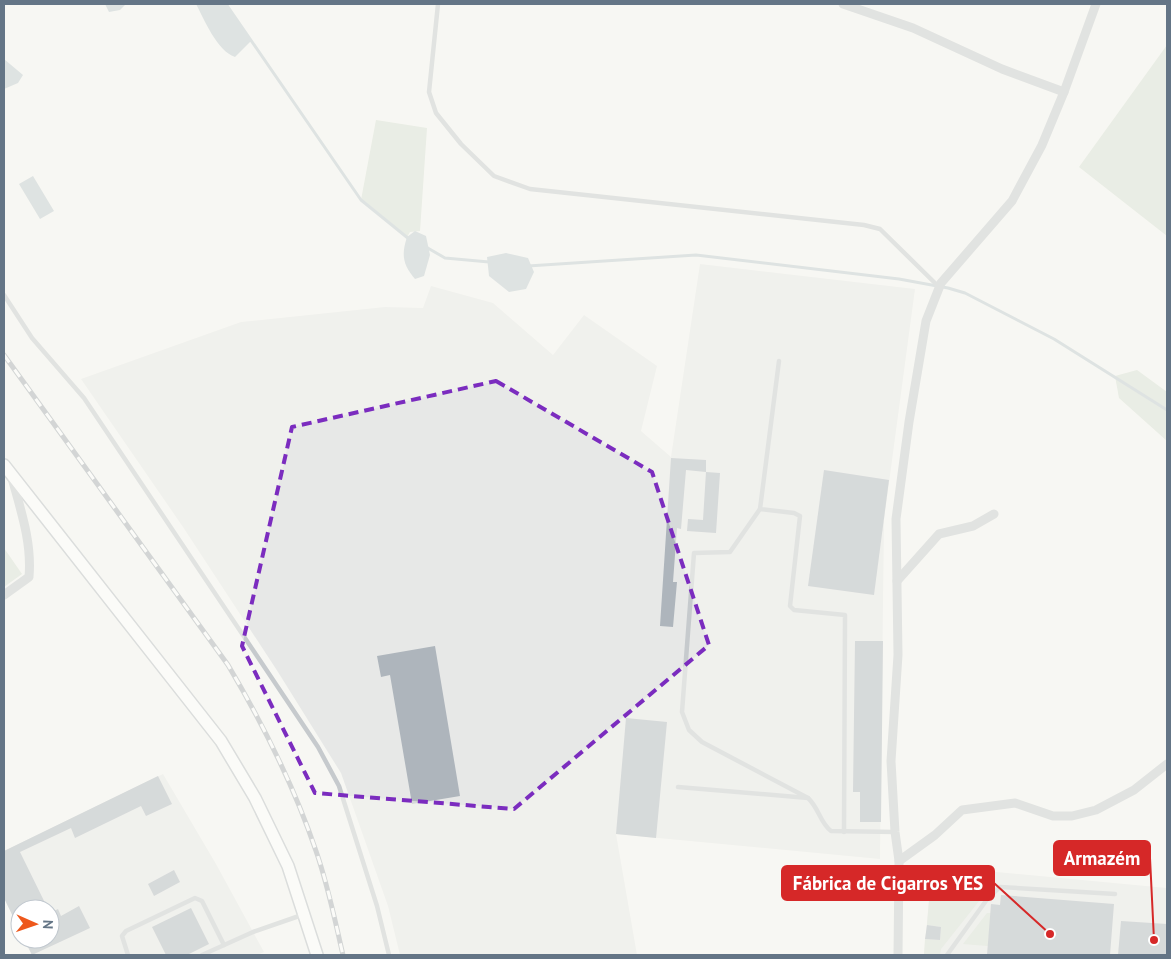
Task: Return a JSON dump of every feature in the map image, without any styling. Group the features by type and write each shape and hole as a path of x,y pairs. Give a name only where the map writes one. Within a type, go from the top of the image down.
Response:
{"street":[{"path":"843,4 913,28 1002,68 1064,92"},
{"path":"898,955 899,861 895,832 891,761 898,655 896,519 900,481 926,321 939,287 1012,201 1042,145 1064,92 1096,4"},
{"path":"4,464 221,741 255,798 284,858 317,955"},
{"path":"4,595 29,577 31,560 12,476"},
{"path":"897,582 939,534 973,526 994,514"},
{"path":"899,861 935,835 962,810 1015,803 1053,816 1072,816 1096,810 1134,790 1167,764"}],"lane":[{"path":"438,4 429,92 436,113 461,144 494,176 530,189 864,225 880,229 939,287"},
{"path":"4,295 32,338 84,398 318,747 339,786 377,906 389,955"},
{"path":"779,361 760,510 730,552 694,553 682,712 689,730 702,742 808,798 817,806 824,825 831,831 895,832"},
{"path":"760,510 794,513 800,516 790,606 794,610 845,615 844,832"},
{"path":"678,787 808,798"},
{"path":"947,955 988,898 1000,887 1115,894"},
{"path":"128,955 122,942 122,936 126,931 195,898 202,901 224,945"},
{"path":"202,955 304,915"}],"highlighted area":[{"path":"496,381 652,472 709,645 514,809 315,793 242,646 292,427"}],"shaded area":[{"path":"105,4 126,4 120,10 109,12"},
{"path":"196,4 226,4 251,41 235,57 228,54 217,42"},
{"path":"1167,45 1167,236 1079,167"},
{"path":"4,59 23,75 18,83 4,89"},
{"path":"376,120 427,128 420,231 410,232 407,237 361,200"},
{"path":"33,176 54,211 40,219 19,184"},
{"path":"415,231 426,236 430,255 424,276 415,279 404,260 404,249 407,237"},
{"path":"506,253 528,258 534,272 526,289 509,292 489,276 487,257"},
{"path":"700,264 915,289 884,520 880,859 616,834 637,955 400,955 388,906 341,773 278,672 183,527 81,379 241,322 385,307 423,308 431,286 493,303 553,355 584,315 657,366 641,431 671,457"},
{"path":"1137,370 1167,392 1167,441 1119,398 1115,376"},
{"path":"4,548 22,574 4,587"},
{"path":"163,774 216,864 264,952 257,955 32,955 29,949 60,949 60,899 10,899 10,910 4,898 4,851"},
{"path":"932,866 1167,888 1167,955 924,955"},
{"path":"932,866 971,869 970,884 991,886 941,949 940,955 924,955 925,939 940,940 941,927 927,925"},
{"path":"987,913 991,913 988,946 963,944"}],"building":[{"path":"671,458 706,460 706,472 686,470 681,529 677,528 673,582 677,582 673,627 660,626"},
{"path":"824,470 889,480 874,595 808,586"},
{"path":"706,472 720,473 716,533 687,531 688,519 703,520"},
{"path":"855,641 883,641 881,822 860,822 860,792 853,792"},
{"path":"435,646 460,796 412,804 390,675 381,677 377,656"},
{"path":"626,718 667,722 656,838 616,834"},
{"path":"158,776 172,804 146,816 141,806 75,838 71,828 20,852 43,899 10,899 10,910 4,898 4,851"},
{"path":"174,870 180,882 154,896 148,884"},
{"path":"1001,895 1114,904 1110,955 987,955 991,904 1000,905"},
{"path":"79,906 90,928 60,942 60,914 61,916"},
{"path":"191,908 209,944 187,955 166,955 152,927"},
{"path":"1121,921 1167,924 1167,955 1118,955"},
{"path":"927,925 941,927 940,940 925,939"},
{"path":"29,949 45,949 32,955"}],"waterway":[{"path":"226,4 361,200 409,239"},
{"path":"426,247 445,258 489,262"},
{"path":"528,266 696,255 899,279 948,288 965,293 1054,339 1167,410"}],"railway":[{"path":"4,355 228,665 241,687 277,756 298,803 324,877 343,955"}],"place":[{"name":"Fábrica de Cigarros YES","path":"1050,934"},
{"name":"Armazém","path":"1154,940"}]}
